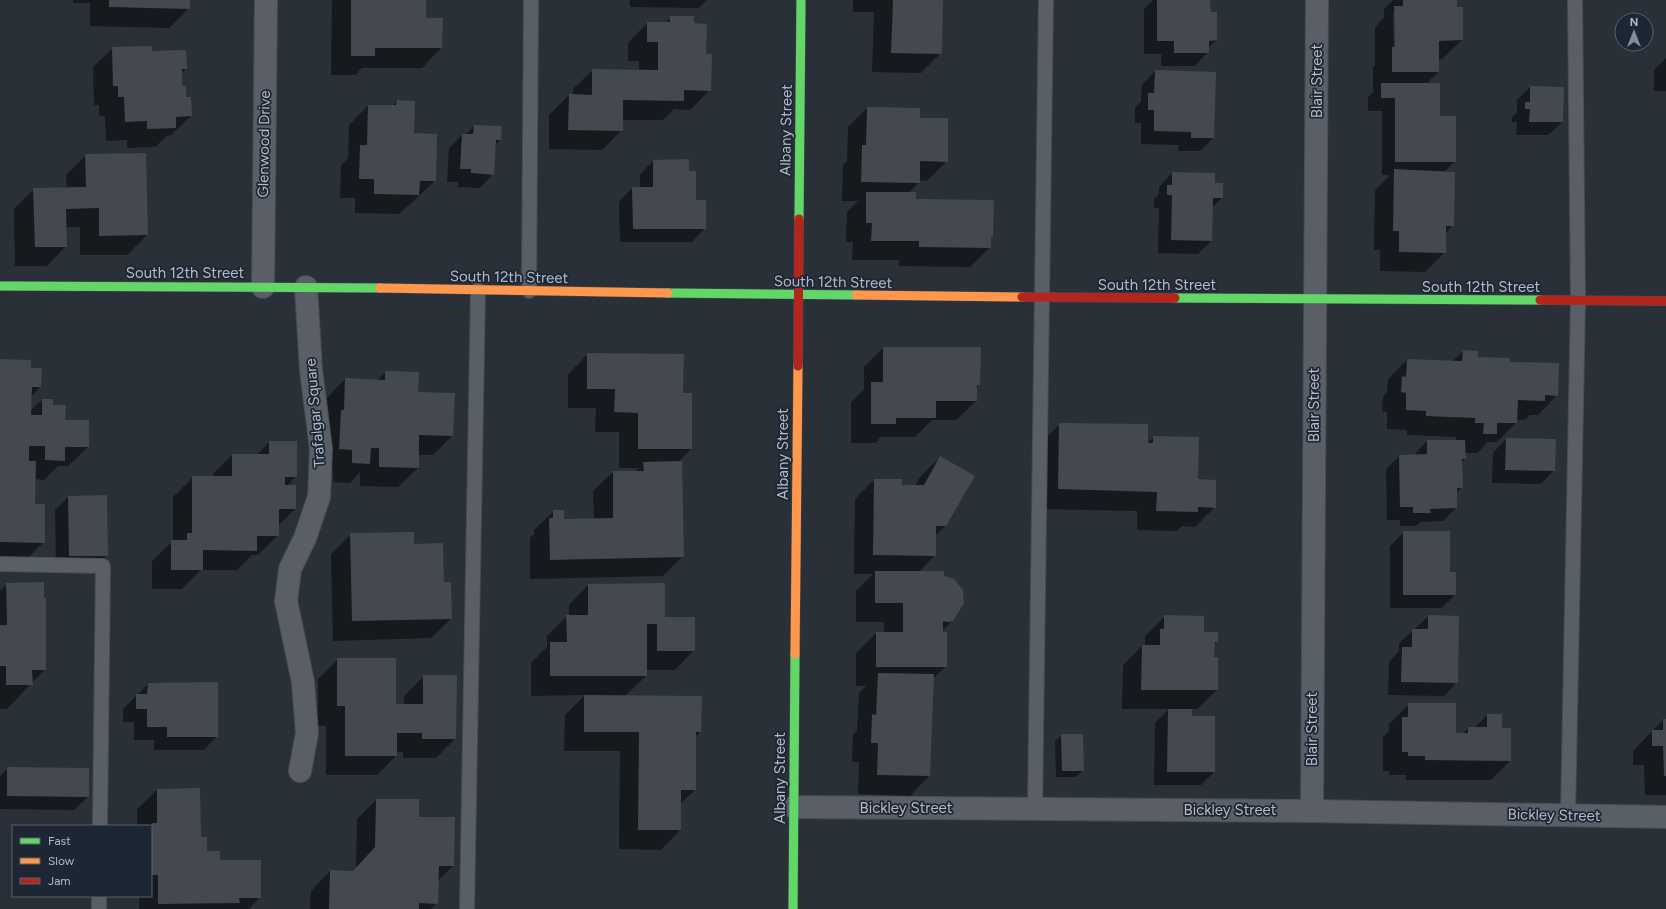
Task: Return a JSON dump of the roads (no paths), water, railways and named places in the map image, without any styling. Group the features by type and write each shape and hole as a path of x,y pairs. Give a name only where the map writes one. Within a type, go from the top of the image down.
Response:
{"street":[{"name":"Glenwood Drive","path":"263,287 266,0"},
{"name":"Albany Street","path":"793,909 801,0"},
{"name":"Blair Street","path":"1312,811 1317,0"},
{"name":"South 12th Street","path":"0,286 306,287 798,296 1666,301"},
{"name":"Trafalgar Square","path":"300,771 307,733 303,682 286,601 290,569 305,538 319,497 321,449 311,370 306,287"},
{"name":"Bickley Street","path":"794,808 1312,811 1666,817"}],"lane":[{"path":"529,291 531,0"},
{"path":"1035,809 1046,0"},
{"path":"1568,815 1578,301 1575,0"},
{"path":"467,909 478,290"},
{"path":"0,564 104,566 100,825"},
{"path":"99,909 100,897"}]}
